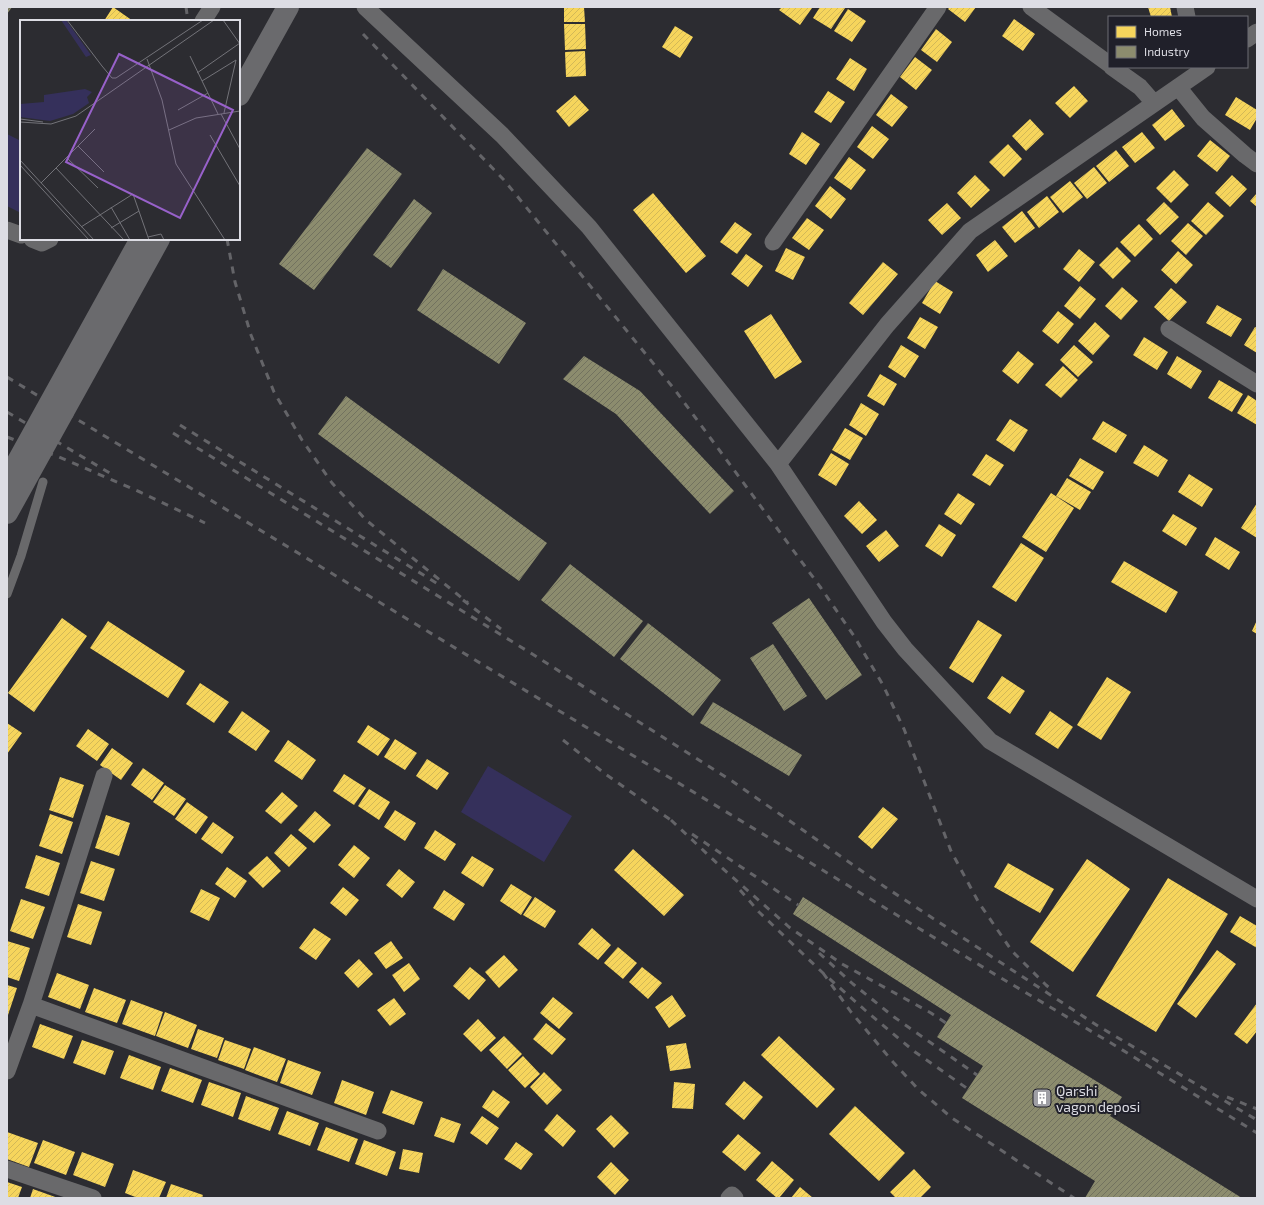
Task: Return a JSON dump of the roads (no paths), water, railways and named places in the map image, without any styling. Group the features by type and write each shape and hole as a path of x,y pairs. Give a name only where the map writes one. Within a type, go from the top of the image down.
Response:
{"main road":[{"path":"240,61 270,7"},
{"path":"240,93 288,7"},
{"path":"7,481 140,240"},
{"path":"7,513 158,240"}],"street":[{"path":"204,20 212,7"},
{"path":"365,7 502,135 589,227 778,464 884,622 901,644 990,741 1257,899"},
{"path":"773,242 938,7"},
{"path":"1031,7 1108,63"},
{"path":"1248,38 1257,32"},
{"path":"1113,68 1140,87 1154,104"},
{"path":"778,464 887,326 970,231 1154,104 1202,68"},
{"path":"1178,87 1204,118 1245,156 1257,164"},
{"path":"7,230 20,235"},
{"path":"34,240 42,243 48,240"},
{"path":"1169,329 1257,384"},
{"path":"7,1071 31,1005 104,776"},
{"path":"31,1005 378,1131"},
{"path":"7,1169 93,1198"},
{"path":"729,1198 732,1195 735,1198"}],"lane":[{"path":"7,594 21,556 43,482"}],"railway":[{"path":"186,7 188,20"},
{"path":"363,34 504,180 675,390 821,588 854,636 883,685 904,729 951,851 979,903 1012,951 1052,990"},
{"path":"227,240 235,282 251,335 274,392 302,440 332,483 366,520 468,603"},
{"path":"7,377 1111,1043 1257,1133"},
{"path":"7,412 113,475"},
{"path":"180,425 438,584"},
{"path":"173,433 529,652 732,781 885,887 1098,1026 1257,1120"},
{"path":"7,437 59,457 140,492 205,523"},
{"path":"463,600 501,629"},
{"path":"563,740 604,773 675,823"},
{"path":"671,820 721,867 789,927 842,964 931,1013 946,1023"},
{"path":"692,834 798,905"},
{"path":"740,890 759,912 823,973 866,1011 915,1052 968,1089"},
{"path":"819,953 853,984 894,1017 977,1075"},
{"path":"823,973 851,1012 918,1089 952,1118 1074,1198"},
{"path":"1227,1097 1257,1109"}],"place":[{"name":"Qarshi vagon deposi","path":"1042,1098"}]}
